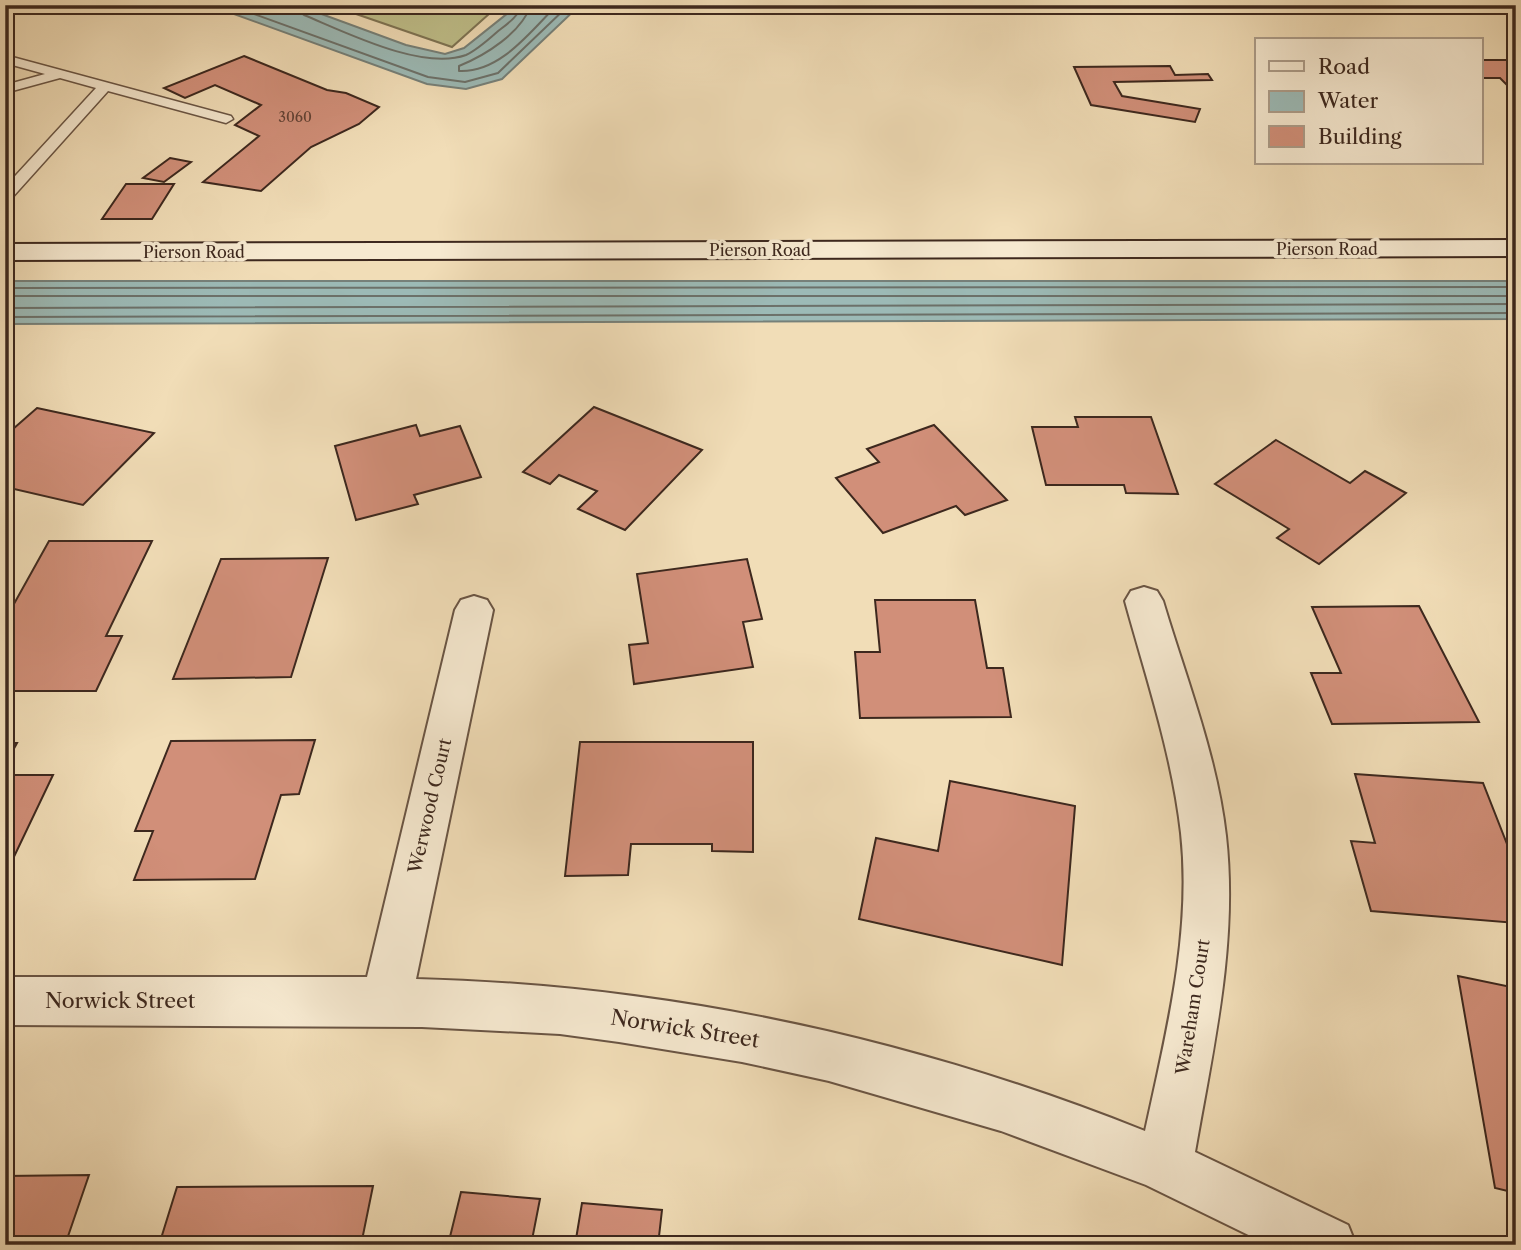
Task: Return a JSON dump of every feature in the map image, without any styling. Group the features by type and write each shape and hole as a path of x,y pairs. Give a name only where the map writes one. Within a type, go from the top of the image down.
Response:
{"street":[{"name":"Pierson Road","path":"5,252 1516,248"},
{"name":"Wareham Court","path":"1144,601 1194,780 1206,864 1204,956 1165,1167"},
{"name":"Werwood Court","path":"386,1002 474,610"},
{"name":"Norwick Street","path":"5,1001 386,1002 562,1010 745,1036 933,1083 1063,1127 1165,1167 1328,1245"}],"lane":[{"path":"5,59 226,119"},
{"path":"5,89 59,74"},
{"path":"5,197 105,86"}],"green space":[{"path":"330,5 499,5 452,47"}],"water":[{"path":"209,5 297,5 406,45 445,54 464,48 518,5 580,5 502,79 466,89 427,84"},
{"path":"5,281 1516,281 1516,319 5,324"}],"building":[{"path":"244,56 327,90 346,93 379,107 359,124 311,147 261,191 203,182 259,136 235,125 261,105 215,85 185,98 164,88"},
{"path":"1482,60 1512,60 1516,64 1516,94 1500,78 1482,78"},
{"path":"1170,66 1175,75 1208,74 1212,80 1114,82 1122,96 1200,109 1195,122 1091,105 1074,67"},
{"path":"170,158 191,162 164,182 143,178"},
{"path":"126,184 174,184 152,219 102,219"},
{"path":"594,407 702,450 625,530 578,509 597,491 559,475 550,484 523,472"},
{"path":"37,408 154,433 83,505 10,488 5,490 5,436"},
{"path":"1075,417 1151,417 1178,494 1126,493 1124,485 1046,485 1032,427 1078,427"},
{"path":"416,425 420,436 460,426 481,477 414,495 418,504 356,520 335,446"},
{"path":"934,425 1007,500 965,515 956,506 883,533 836,478 879,462 867,449"},
{"path":"1276,440 1350,483 1365,471 1406,493 1319,564 1277,538 1289,529 1215,484"},
{"path":"49,541 152,541 106,636 122,636 96,691 5,691 5,620"},
{"path":"328,558 291,677 173,679 221,559"},
{"path":"747,559 762,619 743,622 753,667 634,684 629,645 648,643 637,574"},
{"path":"875,600 975,600 987,668 1003,668 1011,717 860,718 855,652 880,652"},
{"path":"1419,606 1479,722 1332,724 1311,673 1341,673 1312,607"},
{"path":"315,740 299,794 281,795 255,879 134,880 153,831 135,831 171,741"},
{"path":"580,742 753,742 753,852 712,851 712,844 631,844 628,875 565,876"},
{"path":"5,743 17,743 5,765"},
{"path":"1355,774 1483,783 1516,867 1516,923 1371,911 1351,841 1375,843"},
{"path":"5,775 53,775 11,863 5,863"},
{"path":"950,781 1075,806 1062,965 859,919 876,838 938,851"},
{"path":"1458,976 1516,988 1516,1193 1495,1188"},
{"path":"89,1175 65,1245 5,1245 5,1176"},
{"path":"373,1186 361,1245 159,1245 177,1187"},
{"path":"461,1192 540,1199 531,1245 448,1245"},
{"path":"582,1203 662,1210 658,1245 575,1245"}]}
